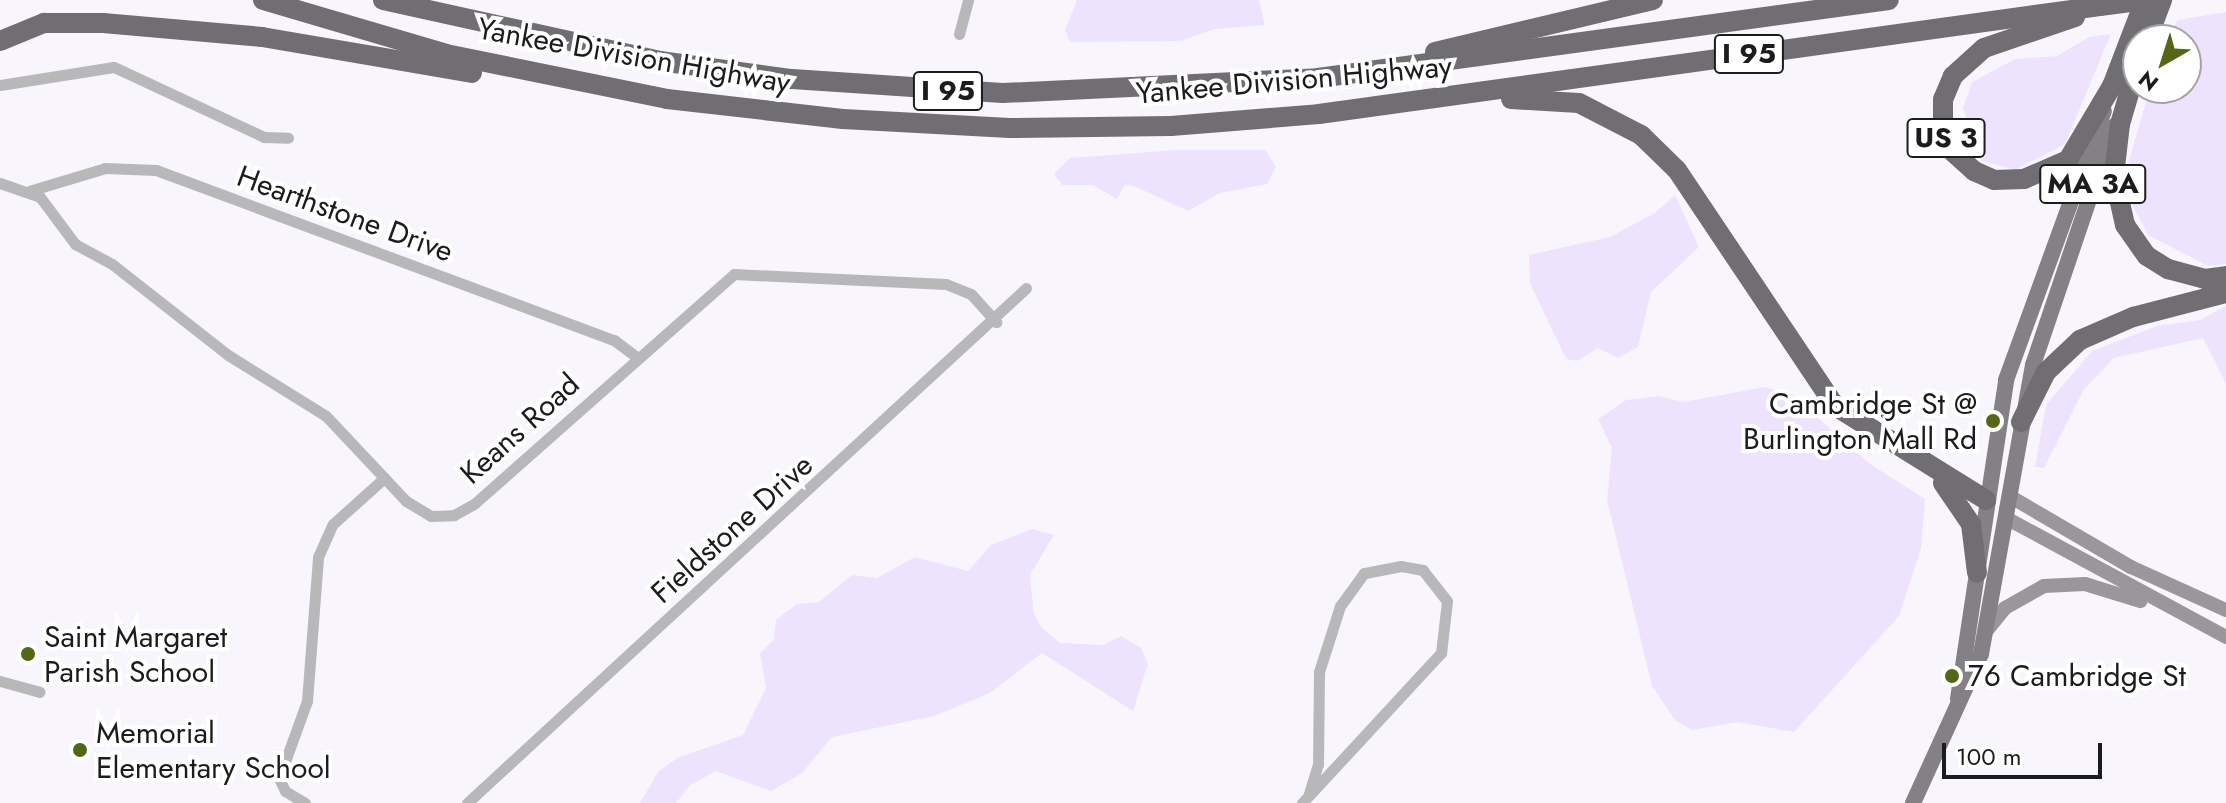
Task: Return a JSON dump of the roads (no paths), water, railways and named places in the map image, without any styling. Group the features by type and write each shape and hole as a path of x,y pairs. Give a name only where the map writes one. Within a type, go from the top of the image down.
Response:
{"highway":[{"name":"Yankee Division Highway","path":"263,0 446,54 605,88 767,112 997,127 1233,123 2145,0"},
{"name":"Yankee Division Highway","path":"383,0 523,35 711,69 931,90 1172,89 1375,71 1889,0"},
{"path":"434,0 523,35"},
{"path":"1375,71 1653,0"},
{"name":"US 3","path":"2100,6 1967,60 1944,92 1944,135 1957,156 1981,175 2011,181 2038,176 2077,149 2120,88 2145,0"},
{"path":"2153,24 2162,0"},
{"path":"0,41 53,21 167,28 605,88"},
{"path":"2120,88 2114,176 2125,225 2147,256 2168,269 2205,279 2226,276"},
{"path":"1399,103 1561,100 1596,108 1627,125 1677,170 1825,395 1958,497 1975,540 1977,573"},
{"path":"2021,422 2046,372 2080,340 2133,317 2226,293"},
{"path":"1886,439 1986,500"}],"main road":[{"name":"MA 3A","path":"1913,803 1988,629 2021,422 2048,313 2120,88"},
{"name":"MA 3A","path":"1957,704 1986,500 2018,334 2120,88"},
{"path":"1986,500 2011,497 2131,567 2226,610"},
{"path":"1986,500 2006,518 2193,622"},
{"path":"1988,629 2023,594 2062,582 2102,588 2226,637"}],"street":[{"path":"959,34 968,0"},
{"path":"0,85 114,67 264,137 288,138"},
{"name":"Hearthstone Drive","path":"29,191 105,168 156,170 614,340 635,356"},
{"name":"Keans Road","path":"0,183 29,191 43,200 75,244 109,261 215,346 326,416 384,478 424,514 461,513 720,281 744,271 946,284 971,294 996,322"},
{"name":"Fieldstone Drive","path":"467,803 996,322 1026,288"},
{"path":"305,803 281,786 280,770 307,701 319,551 333,524 384,478"},
{"path":"1401,566 1423,570 1447,601 1441,653 1306,798 1318,764 1319,672 1340,606 1364,573 1401,566"},
{"path":"0,681 40,692"}],"place":[{"name":"Cambridge St @ Burlington Mall Rd","path":"1993,421"},
{"name":"Saint Margaret Parish School","path":"28,654"},
{"name":"76 Cambridge St","path":"1952,676"},
{"name":"Memorial Elementary School","path":"80,750"}]}
